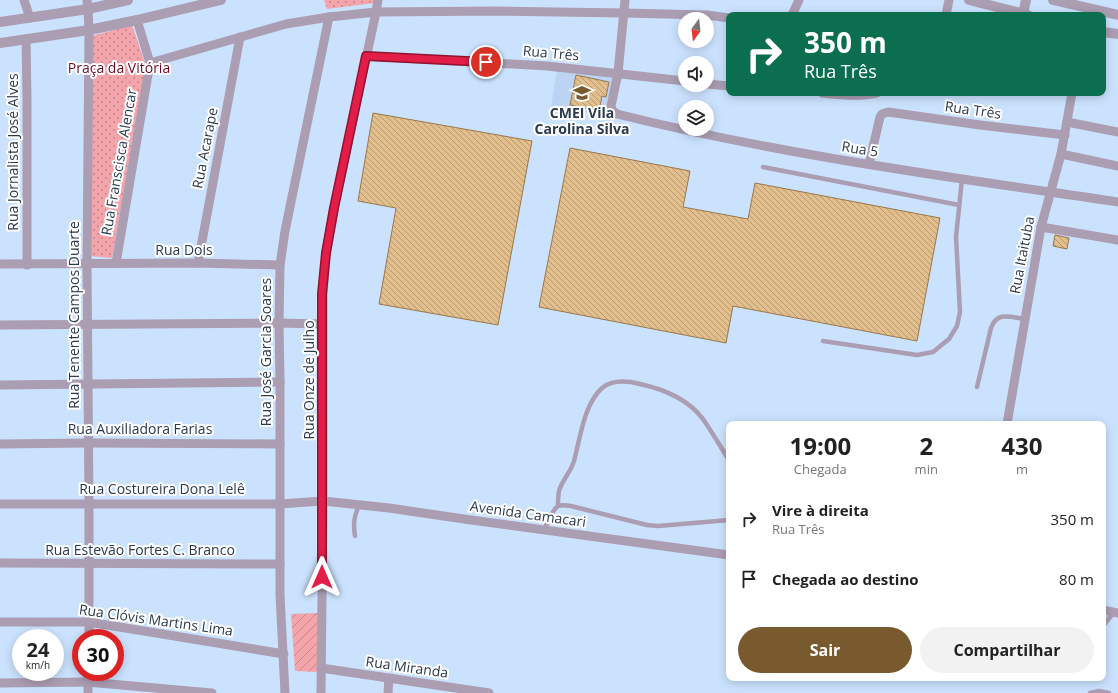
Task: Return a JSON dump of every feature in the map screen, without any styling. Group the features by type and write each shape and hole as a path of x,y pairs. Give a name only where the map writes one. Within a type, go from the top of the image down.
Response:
{"street":[{"path":"24,0 30,18"},
{"path":"0,22 30,18 87,5 128,0"},
{"path":"0,43 89,30 221,0"},
{"name":"Rua Onze de Julho","path":"321,693 323,501 322,294 326,253 334,208 378,0"},
{"path":"618,73 625,0"},
{"path":"793,12 799,0"},
{"path":"947,12 949,0"},
{"path":"970,0 1017,12"},
{"path":"1025,12 1026,0"},
{"path":"1053,0 1105,12"},
{"name":"Rua Tenente Campos Duarte","path":"87,5 89,30 87,264 89,622"},
{"path":"150,63 286,24 329,17 376,12 497,11 624,13 707,15 726,18"},
{"path":"1106,12 1118,15"},
{"name":"Rua José Garcia Soares","path":"285,693 281,622 280,564 280,265 285,231 329,17"},
{"name":"Rua Franscisca Alencar","path":"116,264 150,63 137,20"},
{"path":"1106,32 1118,34"},
{"name":"Rua Acarape","path":"198,263 240,37"},
{"name":"Rua Jornalista José Alves","path":"26,39 27,264"},
{"name":"Rua Três","path":"366,56 547,66 678,80"},
{"name":"Rua 5","path":"618,73 611,106 612,110 617,114 694,132 841,160 1118,202"},
{"path":"714,85 726,86"},
{"name":"Rua Itaituba","path":"1007,421 1041,227 1061,154 1071,96"},
{"name":"Rua Três","path":"869,164 880,117 882,114 888,112 1064,135"},
{"path":"1067,122 1118,132"},
{"path":"1061,154 1118,166"},
{"path":"1041,227 1118,240"},
{"name":"Rua Dois","path":"0,264 198,263 280,265"},
{"path":"0,325 322,324"},
{"path":"0,384 280,382"},
{"name":"Rua Auxiliadora Farias","path":"0,444 280,444"},
{"name":"Rua Costureira Dona Lelê","path":"0,504 280,504 323,501"},
{"name":"Avenida Camacari","path":"323,501 726,556"},
{"name":"Rua Estevão Fortes C. Branco","path":"0,563 280,564"},
{"path":"1106,610 1116,612"},
{"name":"Rua Clóvis Martins Lima","path":"0,622 89,622 284,654"},
{"path":"89,622 89,629"},
{"name":"Rua Miranda","path":"321,668 388,678 440,689 489,693"},
{"path":"388,678 388,693"},
{"path":"0,682 87,682 212,693"},
{"path":"87,682 88,693"}],"lane":[{"path":"763,167 959,205"},
{"path":"824,341 917,355 933,352 949,339 957,326 960,312 956,237 962,179"},
{"path":"977,386 993,322 998,318 1005,316 1024,320"},
{"path":"558,506 559,491 574,462 582,425 592,402 602,388 614,382 628,381 657,388 683,400 702,418 726,455"},
{"path":"355,536 354,515 359,505"},
{"path":"544,530 553,510 558,506 564,505 638,524 658,526 726,520"},
{"path":"1106,623 1116,612"},
{"path":"1090,693 1099,690 1109,693"}],"shaded area":[{"name":"CMEI Vila Carolina Silva","path":"557,69 614,78 607,116 551,107"}],"green space":[{"path":"324,0 375,0 375,3 327,9"},
{"name":"Praça da Vitória","path":"132,25 146,66 112,258 90,256 92,36"},
{"path":"318,613 317,672 295,671 291,614"}],"building":[{"path":"576,75 609,82 606,97 602,96 599,111 570,105"},
{"path":"373,113 532,141 498,325 379,304 396,208 358,201"},
{"path":"570,148 690,171 683,207 748,219 755,183 940,218 917,341 733,306 726,343 539,307"},
{"path":"1055,235 1069,238 1067,249 1053,246"}],"place":[{"name":"CMEI Vila Carolina Silva","path":"582,93"}],"route":[{"path":"322,577 322,294 326,253 334,208 366,56 486,62"}]}
